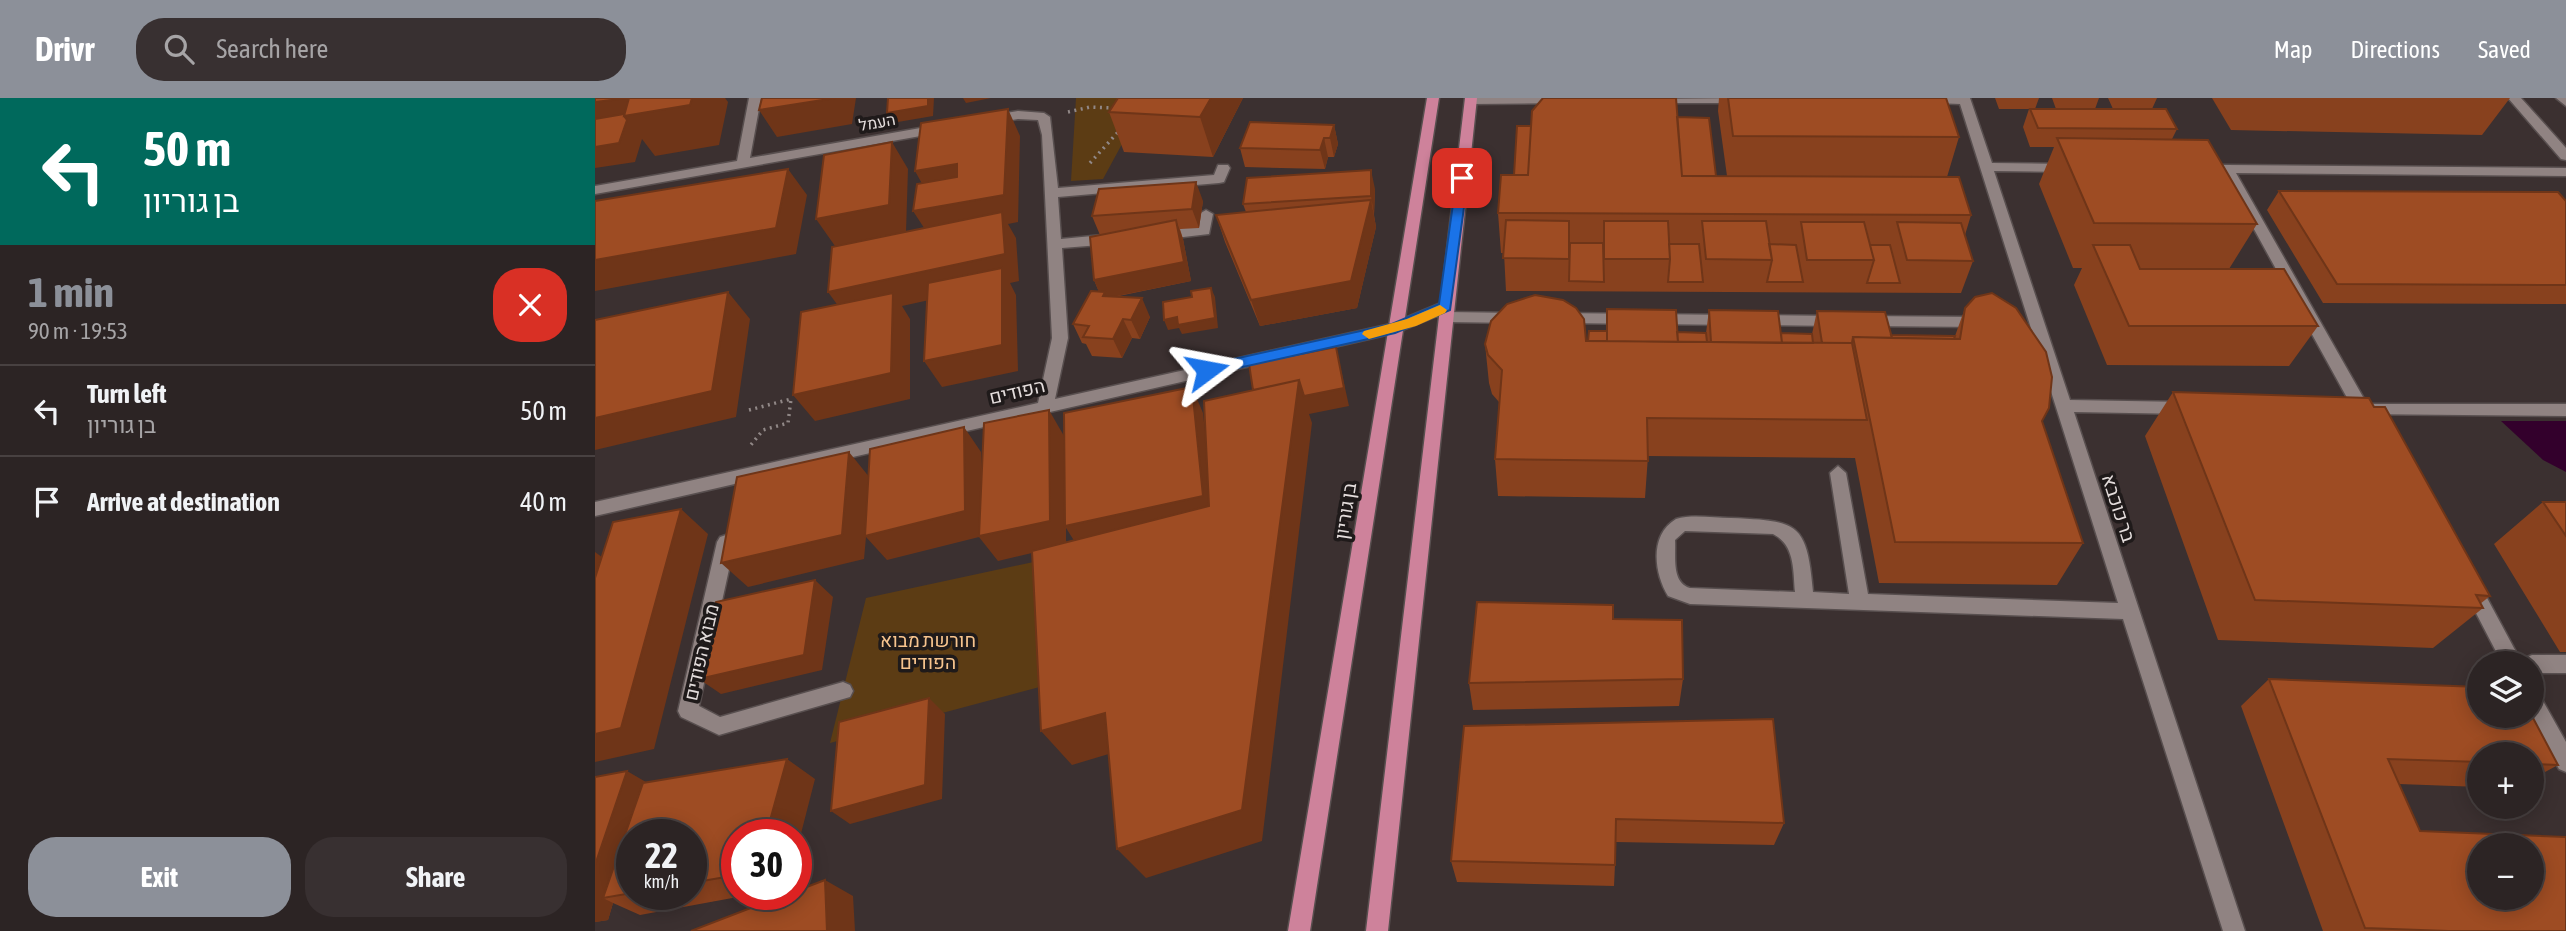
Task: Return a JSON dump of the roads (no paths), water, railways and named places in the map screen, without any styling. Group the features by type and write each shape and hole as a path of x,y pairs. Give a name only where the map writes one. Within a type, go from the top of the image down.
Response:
{"main road":[{"name":"בן גוריון","path":"1299,931 1433,98"},
{"path":"1377,931 1471,99"}],"street":[{"path":"743,163 755,98"},
{"path":"1911,98 1964,99"},
{"path":"2514,98 2566,156"},
{"path":"1471,99 1579,99"},
{"path":"1647,99 1756,99"},
{"name":"בר כוכבא","path":"1964,99 2030,323 2064,407 2234,931"},
{"name":"העמל","path":"595,190 1018,115 1044,117 1052,193"},
{"path":"1986,167 2080,168"},
{"path":"1045,406 1060,338 1052,193 1219,179 1223,168"},
{"path":"2187,169 2566,172"},
{"path":"2227,169 2362,410 2388,434"},
{"path":"1149,236 1203,231 1206,214"},
{"path":"1055,244 1122,238"},
{"path":"1445,312 1995,322"},
{"name":"הפודים","path":"595,509 1395,328 1445,312"},
{"path":"2064,407 2199,408"},
{"path":"2362,410 2566,410"},
{"path":"1838,473 1860,602"},
{"path":"736,502 741,475"},
{"path":"1805,601 1797,541 1790,532 1776,527 1682,524 1666,539 1668,580 1675,591 1690,596 1805,601 2130,611"},
{"name":"מבוא הפודים","path":"730,528 688,711 719,726 842,691"},
{"path":"2460,567 2506,651"},
{"path":"2544,664 2566,664"},
{"path":"2544,722 2566,762"}],"park label":[{"name":"חורשת מבוא הפודים","path":"928,651"}]}
